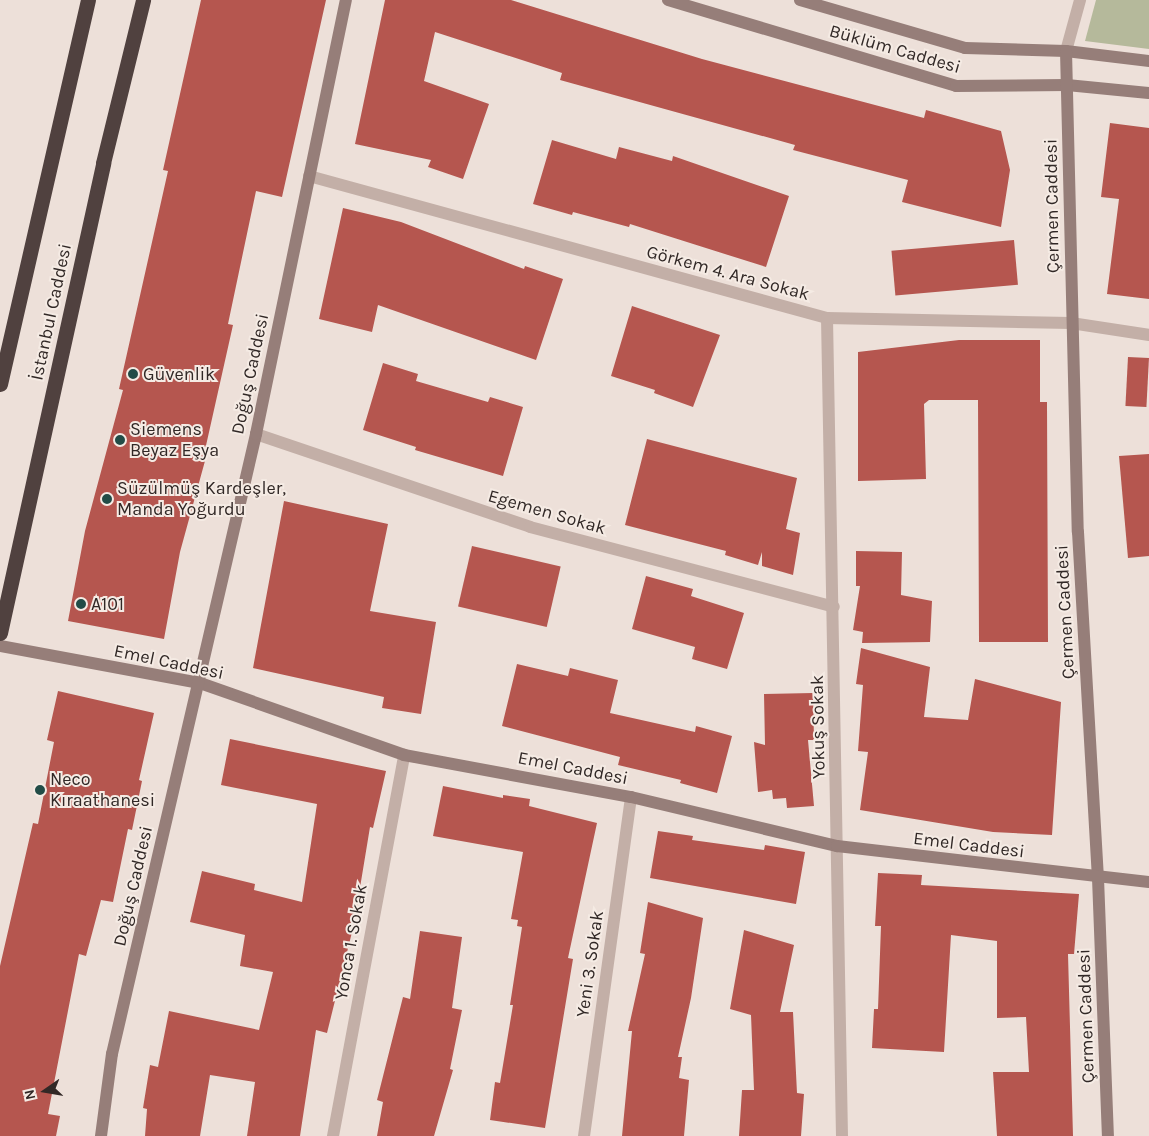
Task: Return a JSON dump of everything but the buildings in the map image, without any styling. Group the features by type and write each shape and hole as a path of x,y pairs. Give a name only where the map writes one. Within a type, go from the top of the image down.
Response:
{"highway":[{"name":"İstanbul Caddesi","path":"0,384 88,0"},
{"name":"İstanbul Caddesi","path":"0,633 103,163 143,0"}],"street":[{"name":"Doğuş Caddesi","path":"101,1136 112,1054 200,683 256,434 346,0"},
{"name":"Büklüm Caddesi","path":"668,0 956,86 1067,85 1149,92"},
{"name":"Büklüm Caddesi","path":"800,0 965,48 1066,51 1149,61"},
{"path":"1066,51 1080,0"},
{"name":"Çermen Caddesi","path":"1066,51 1071,323 1078,532 1098,878 1108,1136"},
{"name":"Görkem 4. Ara Sokak","path":"308,176 827,318 1071,323 1149,335"},
{"name":"Yokuş Sokak","path":"827,318 834,607 842,1136"},
{"name":"Egemen Sokak","path":"256,434 530,527 834,607"},
{"name":"Emel Caddesi","path":"0,646 200,683 404,754 631,797 837,846 1098,878 1149,882"},
{"name":"Yonca 1. Sokak","path":"333,1136 404,754"},
{"name":"Yeni 3. Sokak","path":"584,1136 631,797"}],"green space":[{"path":"1096,0 1149,0 1149,49 1085,41"}],"place":[{"name":"Güvenlik","path":"133,374"},
{"name":"Siemens Beyaz Eşya","path":"120,440"},
{"name":"Süzülmüş Kardeşler, Manda Yoğurdu","path":"107,499"},
{"name":"A101","path":"81,604"},
{"name":"Neco Kıraathanesi","path":"40,790"}]}
